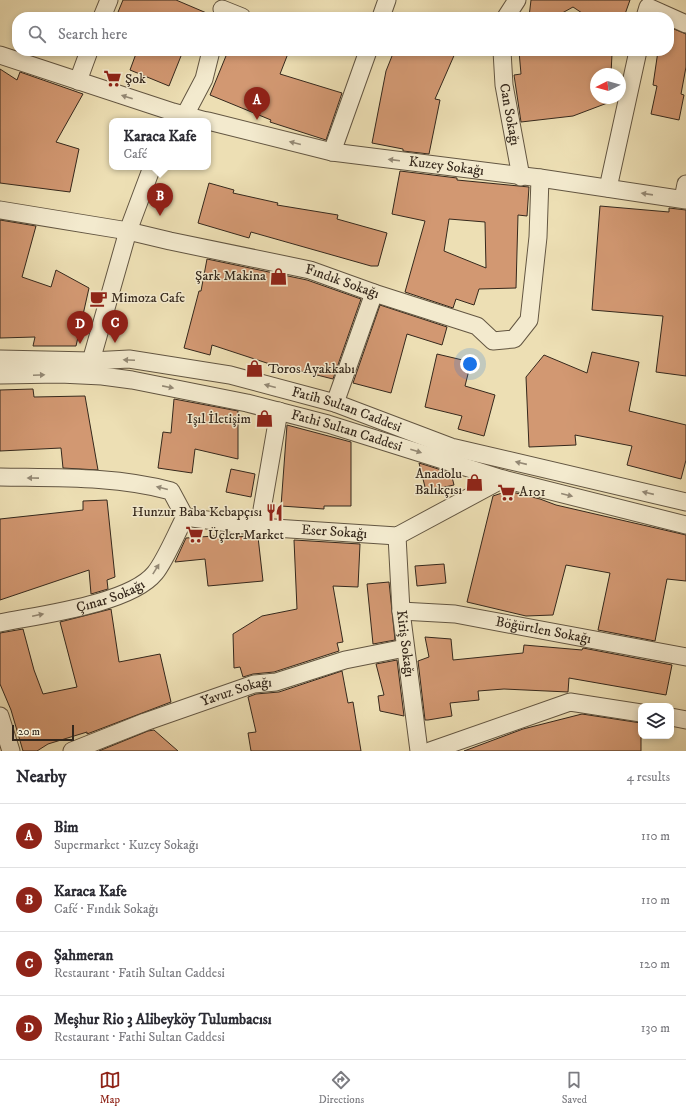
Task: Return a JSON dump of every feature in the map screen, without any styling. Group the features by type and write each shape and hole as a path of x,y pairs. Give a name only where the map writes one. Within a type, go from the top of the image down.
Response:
{"street":[{"path":"104,12 109,0"},
{"path":"383,12 387,0"},
{"path":"509,12 517,0"},
{"path":"643,8 654,12"},
{"path":"674,20 686,24"},
{"name":"Kuzey Sokağı","path":"0,55 176,116 188,118"},
{"path":"78,81 87,56"},
{"path":"176,116 204,79 210,56"},
{"path":"332,152 366,56"},
{"name":"Can Sokağı","path":"502,56 504,85 522,177"},
{"path":"608,188 637,56"},
{"name":"Kuzey Sokağı","path":"211,122 332,152 608,188 685,194"},
{"path":"91,361 128,231 151,170"},
{"name":"Fındık Sokağı","path":"0,210 128,231 310,270 374,293 477,326 493,341 514,338 529,320 538,237 540,178"},
{"path":"335,403 374,293"},
{"name":"Fatih Sultan Caddesi","path":"0,359 91,361 129,359 230,375 335,403 452,447 686,502"},
{"name":"Fathi Sultan Caddesi","path":"0,375 60,374 117,378 240,402 328,424 503,479 686,525"},
{"path":"260,527 279,411"},
{"path":"0,477 83,479 150,485 171,490 185,517"},
{"path":"397,536 503,479"},
{"name":"Eser Sokağı","path":"185,517 260,527 397,536"},
{"name":"Çınar Sokağı","path":"0,623 110,600 134,589 154,574 185,517"},
{"name":"Kiriş Sokağı","path":"397,536 400,611 419,751"},
{"name":"Böğürtlen Sokağı","path":"400,611 455,614 686,657"},
{"name":"Yavuz Sokağı","path":"72,751 146,722 254,684 276,682 345,660 405,648"},
{"path":"430,751 570,702 638,713"},
{"path":"0,716 11,751"},
{"path":"674,718 686,720"}],"building":[{"path":"123,0 176,0 204,12 118,12"},
{"path":"531,0 630,0 626,12 580,12 573,7 564,12 530,12"},
{"path":"674,29 686,34 686,67 681,94 684,95 679,120 651,114 657,86 653,85 657,56 674,56"},
{"path":"135,56 181,56 169,86 130,70"},
{"path":"226,56 287,56 280,74 342,93 326,140 270,122 271,120 210,95"},
{"path":"392,56 454,56 435,99 440,100 429,154 403,151 403,149 372,143 386,71"},
{"path":"519,56 612,56 611,68 590,68 590,104 605,104 573,116 521,122 514,75 521,74"},
{"path":"0,69 17,80 20,72 83,94 56,142 79,149 70,192 0,183"},
{"path":"400,171 457,178 457,180 529,187 527,216 518,215 516,288 479,289 474,305 456,299 453,308 405,292 425,221 392,214","holes":["449,219 485,222 486,268 444,251"]},
{"path":"209,183 234,190 233,193 278,203 277,205 338,215 337,219 387,233 378,266 371,266 251,232 249,238 198,223"},
{"path":"600,206 669,212 669,208 686,210 686,376 656,372 663,316 592,310"},
{"path":"0,220 36,226 22,277 51,287 56,270 89,288 76,346 33,346 35,337 0,338"},
{"path":"207,259 307,280 361,299 333,379 289,368 288,370 212,345 210,355 184,348 199,291 201,291"},
{"path":"380,305 447,327 442,345 407,334 391,393 353,383"},
{"path":"592,352 639,362 629,411 686,425 686,460 681,479 627,465 632,446 575,435 576,445 529,447 526,377 544,355 587,373"},
{"path":"437,354 471,362 465,386 495,395 484,436 458,429 462,416 425,407"},
{"path":"33,389 34,397 85,396 98,470 63,468 61,448 0,451 0,390"},
{"path":"174,399 238,411 238,459 195,449 192,473 158,468 163,432 171,433"},
{"path":"287,425 351,442 351,506 324,506 324,509 281,506"},
{"path":"419,463 451,473 454,485 426,491"},
{"path":"231,469 255,474 251,497 226,492"},
{"path":"508,491 540,499 556,505 686,535 686,581 667,579 655,641 598,630 610,573 566,565 553,615 526,616 467,602 493,496"},
{"path":"107,500 115,577 107,580 108,589 91,594 89,570 0,600 0,519 83,510 83,501"},
{"path":"228,535 228,538 247,536 258,537 263,581 208,586 205,559 175,562 186,538"},
{"path":"294,540 360,544 358,587 333,586 343,642 337,643 339,651 274,672 253,674 243,677 240,667 234,668 233,634 262,616 297,609"},
{"path":"444,564 446,583 417,586 415,566"},
{"path":"389,582 395,640 373,644 367,584"},
{"path":"111,609 119,662 160,654 171,702 87,734 87,732 48,744 37,751 23,751 11,710 0,684 0,633 23,629 34,670 43,694 77,687 60,622"},
{"path":"425,637 451,639 453,660 523,653 524,645 582,650 583,648 672,665 666,695 569,678 568,692 504,689 478,691 479,700 450,703 452,716 425,720 418,661 429,657"},
{"path":"397,660 404,716 380,711 378,696 384,695 376,664"},
{"path":"342,671 348,703 353,702 361,751 251,751 248,733 256,732 248,697 256,694 279,692"},
{"path":"582,714 638,723 638,739 641,739 641,751 464,751 523,729"},
{"path":"154,730 178,751 99,751 148,731"}],"place":[{"name":"Şok","path":"112,79"},
{"name":"Bim","path":"257,120"},
{"name":"Karaca Kafe","path":"160,216"},
{"name":"Şark Makina","path":"279,276"},
{"name":"Mimoza Cafe","path":"98,298"},
{"name":"Şahmeran","path":"115,343"},
{"name":"Meşhur Rio 3 Alibeyköy Tulumbacısı","path":"80,344"},
{"name":"Toros Ayakkabı","path":"255,369"},
{"name":"Işıl İletişim","path":"264,419"},
{"name":"Anadolu Balıkçısı","path":"475,482"},
{"name":"A101","path":"506,492"},
{"name":"Hunzur Baba Kebapçısı","path":"275,512"},
{"name":"Üçler Market","path":"195,535"}]}
